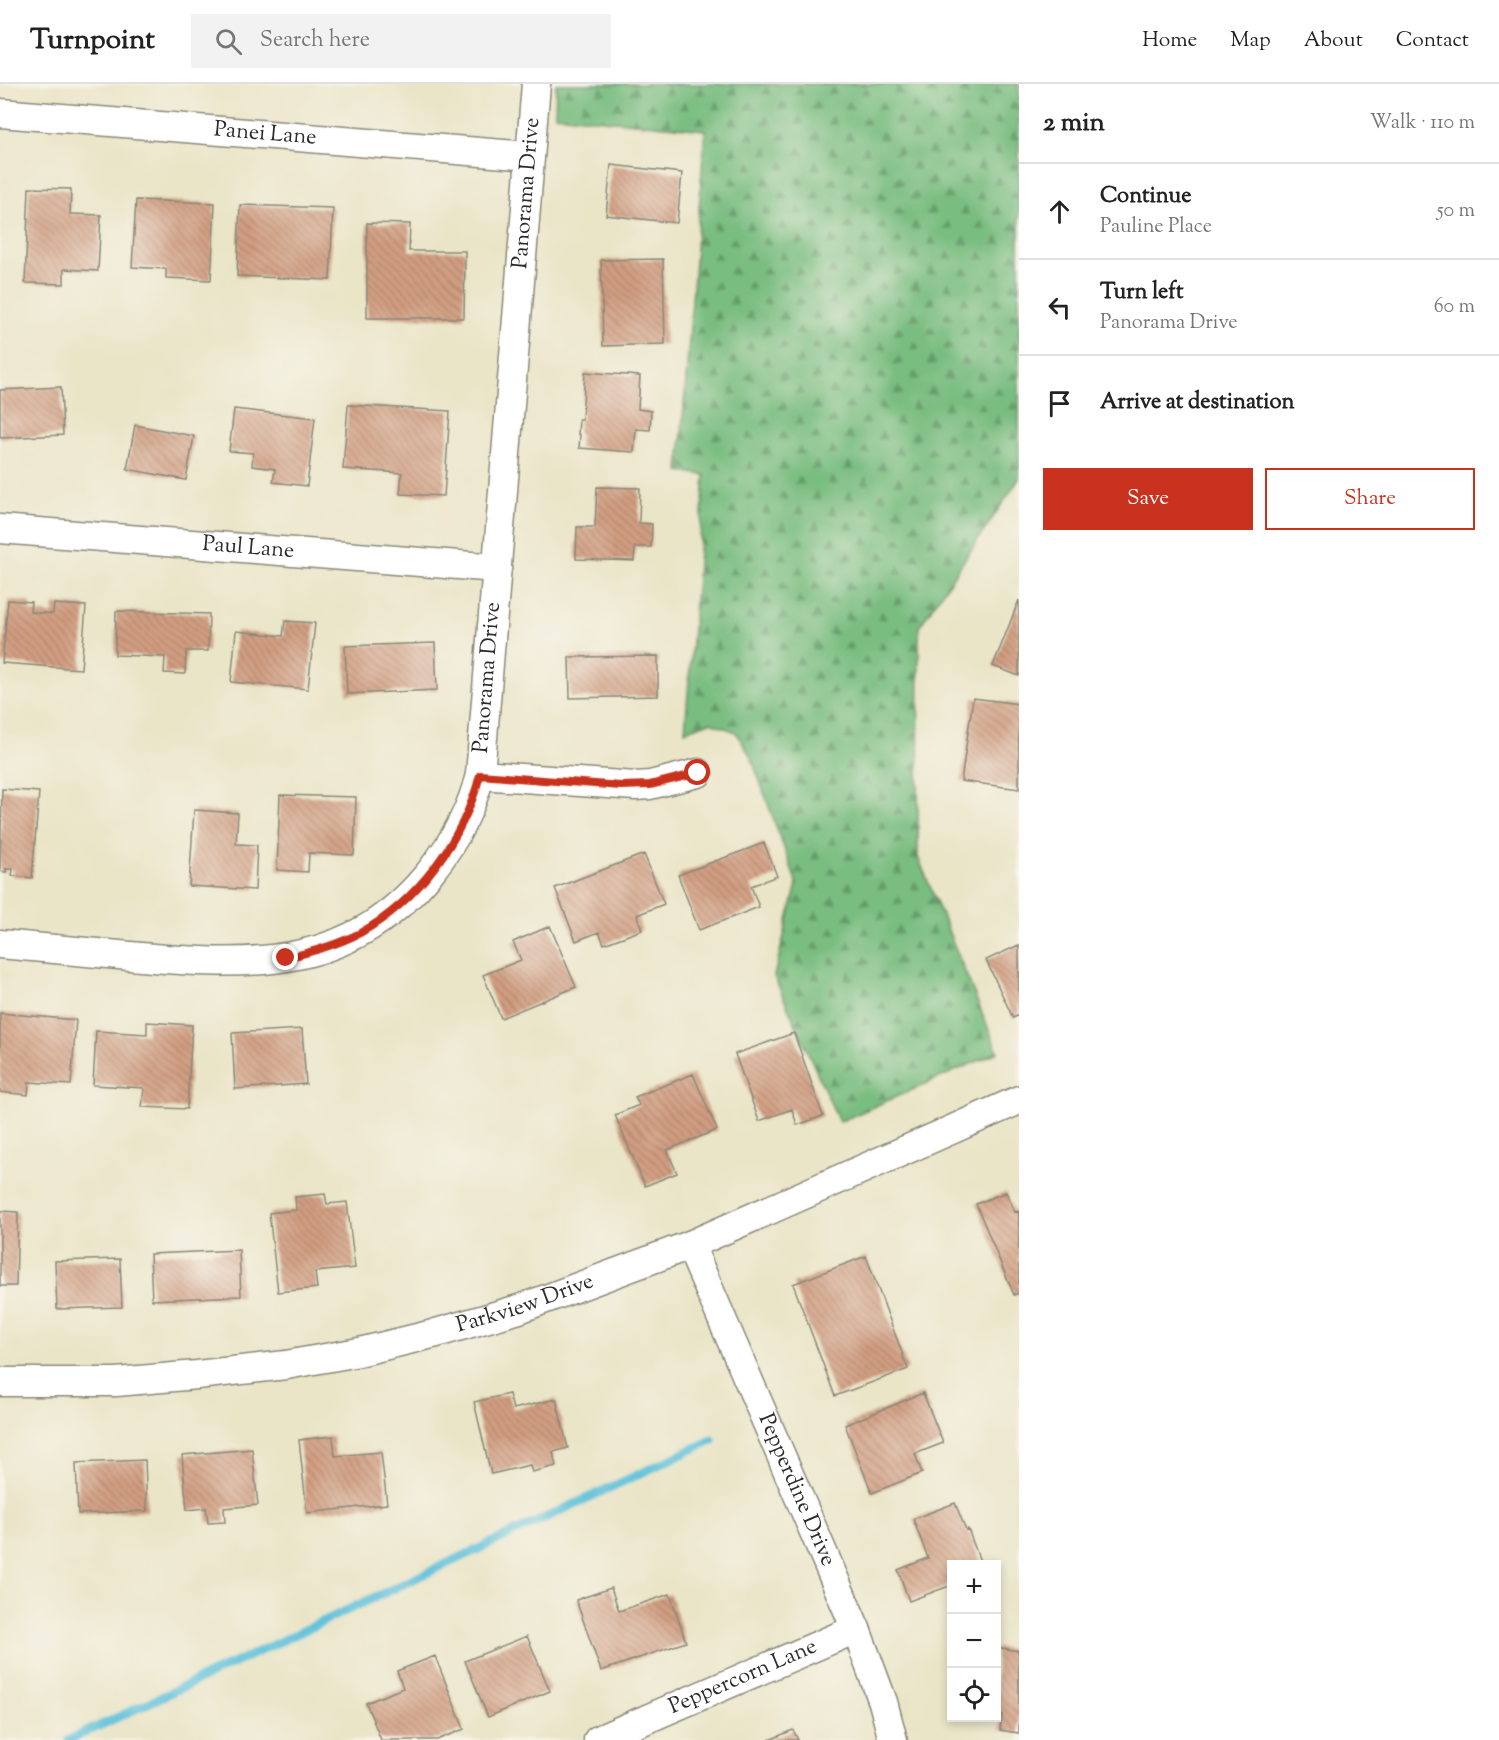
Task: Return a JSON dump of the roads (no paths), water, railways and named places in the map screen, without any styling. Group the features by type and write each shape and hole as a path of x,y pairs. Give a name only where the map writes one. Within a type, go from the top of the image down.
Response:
{"street":[{"name":"Panorama Drive","path":"0,944 184,960 258,961 286,958 330,946 361,932 404,900 442,857 467,816 480,775 536,84"},
{"name":"Panei Lane","path":"0,113 530,156"},
{"name":"Paul Lane","path":"0,529 497,568"},
{"path":"480,775 629,786 650,785 698,773"},
{"name":"Parkview Drive","path":"0,1382 116,1382 197,1376 286,1365 359,1352 519,1309 690,1245 1019,1100"},
{"name":"Pepperdine Drive","path":"690,1245 856,1629 883,1702 893,1740"},
{"name":"Peppercorn Lane","path":"598,1740 856,1629"}],"waterway":[{"path":"69,1740 712,1440"}]}
